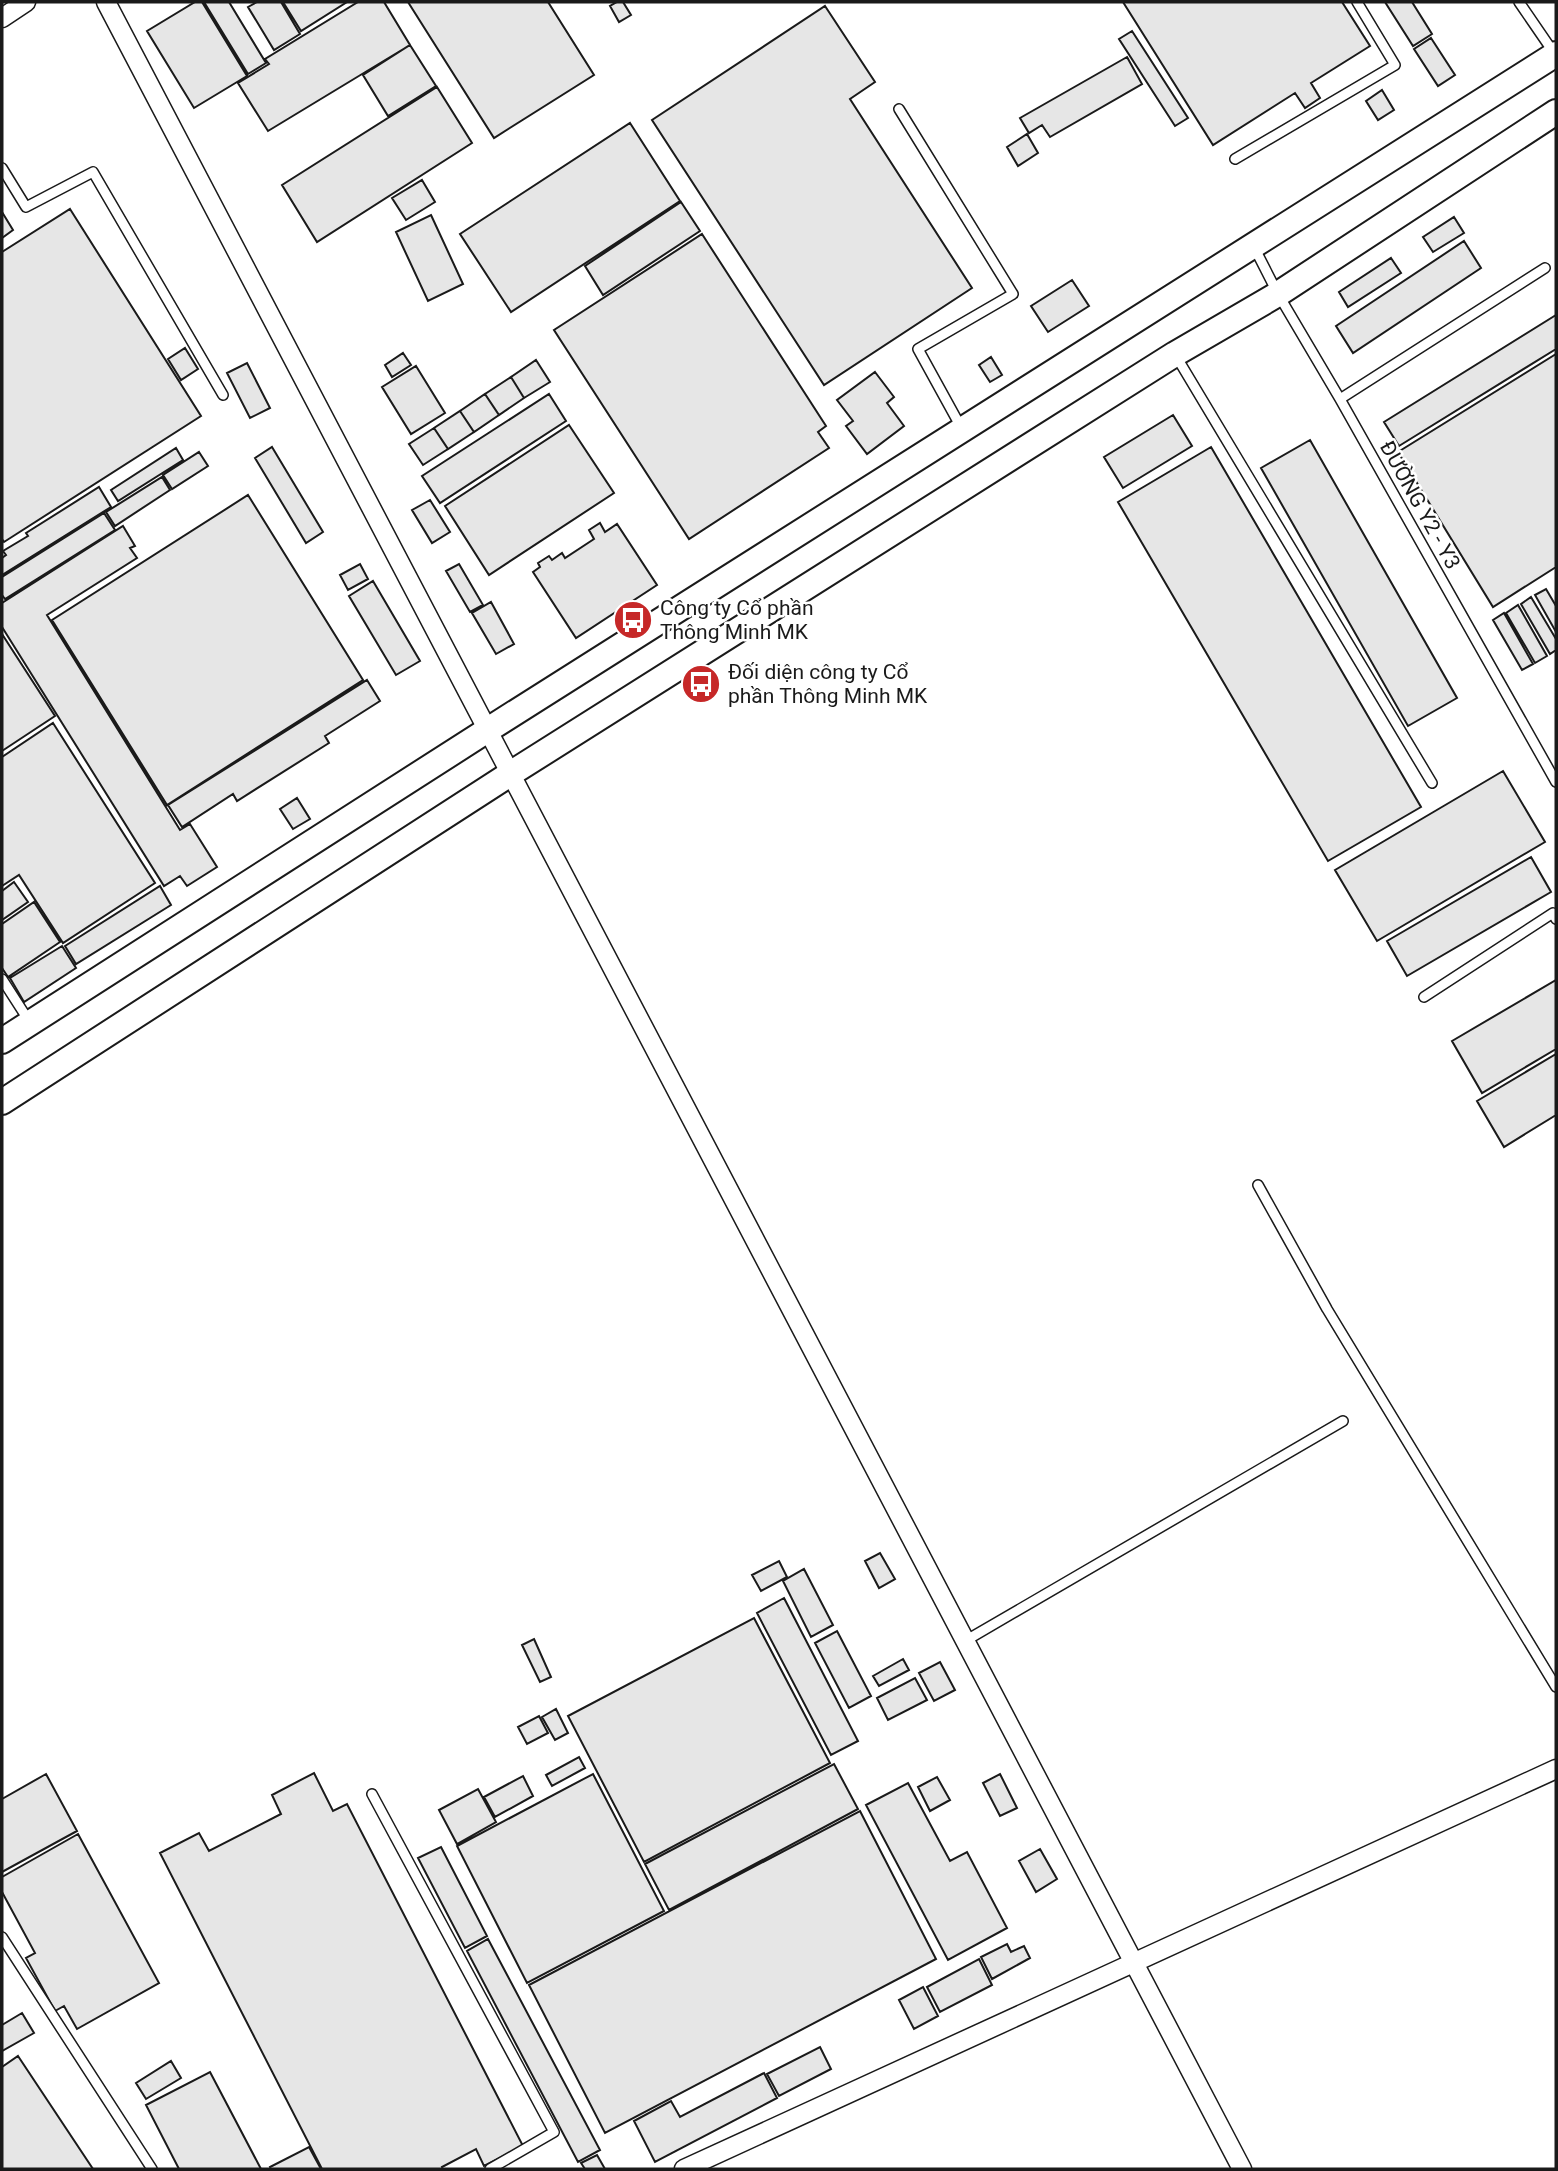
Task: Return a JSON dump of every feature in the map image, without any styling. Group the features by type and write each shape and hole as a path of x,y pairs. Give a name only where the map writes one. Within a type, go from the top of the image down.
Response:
{"street":[{"path":"2,18 26,2"},
{"path":"106,2 1242,2169"},
{"path":"2,1041 486,731 1556,55"},
{"path":"2,1102 510,774 1175,354 1278,294 1556,113"},
{"path":"684,2169 1556,1769"}],"lane":[{"path":"1235,159 1395,65 1357,2"},
{"path":"1519,2 1556,55"},
{"path":"899,109 1013,294 918,349 962,429"},
{"path":"2,168 26,206 93,172 223,395"},
{"name":"ĐƯỜNG Y2 - Y3","path":"1254,246 1278,294 1556,782"},
{"path":"1340,399 1545,268"},
{"path":"1175,354 1432,783"},
{"path":"1424,997 1553,914 1556,919"},
{"path":"2,979 30,1022"},
{"path":"1258,1185 1334,1320 1556,1687"},
{"path":"965,1641 1343,1421"},
{"path":"372,1794 554,2132 490,2169"},
{"path":"2,1937 152,2169"}],"building":[{"path":"195,2 202,2 247,76 194,108 147,31"},
{"path":"204,2 229,2 266,63 248,74"},
{"path":"257,2 281,2 300,34 274,50 248,7"},
{"path":"283,2 347,2 301,31"},
{"path":"358,2 384,2 410,45 268,131 238,83 269,64 265,59"},
{"path":"408,2 548,2 594,75 494,138"},
{"path":"623,2 631,15 619,22 610,6"},
{"path":"1123,2 1342,2 1370,46 1311,83 1320,98 1305,108 1295,93 1213,145"},
{"path":"1385,2 1412,2 1432,34 1413,46"},
{"path":"825,6 875,82 850,99 972,288 824,385 652,120"},
{"path":"1132,31 1188,118 1175,126 1119,39"},
{"path":"1431,38 1455,75 1438,86 1414,49"},
{"path":"410,45 436,86 388,116 363,75"},
{"path":"1127,57 1142,84 1050,137 1042,125 1029,133 1020,118"},
{"path":"437,87 472,143 317,242 282,185"},
{"path":"1382,90 1394,110 1378,120 1366,101"},
{"path":"630,123 680,201 511,312 460,234"},
{"path":"1027,134 1038,153 1018,166 1007,147"},
{"path":"422,180 435,202 406,220 392,198"},
{"path":"681,202 700,231 603,295 585,266"},
{"path":"70,209 201,416 4,542 2,252"},
{"path":"2,212 13,230 2,238"},
{"path":"431,215 463,284 428,301 396,232"},
{"path":"1454,217 1464,233 1433,252 1423,237"},
{"path":"702,234 826,426 818,432 829,448 689,539 554,330"},
{"path":"1464,241 1481,268 1353,353 1336,326"},
{"path":"1391,258 1401,273 1348,307 1339,292"},
{"path":"1072,280 1089,306 1048,332 1031,306"},
{"path":"1556,315 1556,349 1399,446 1384,422"},
{"path":"185,348 198,369 181,380 168,359"},
{"path":"403,353 411,365 392,377 385,365"},
{"path":"1556,354 1556,567 1493,607 1398,452"},
{"path":"991,357 1002,375 990,382 979,365"},
{"path":"536,360 550,382 524,398 511,377"},
{"path":"247,363 270,408 250,418 227,373"},
{"path":"416,366 445,413 411,434 382,387"},
{"path":"875,372 894,397 887,403 904,426 867,454 846,426 853,421 837,400"},
{"path":"511,377 524,398 499,415 485,394"},
{"path":"485,394 499,415 474,432 460,411"},
{"path":"549,394 566,421 440,503 422,476"},
{"path":"460,411 474,432 448,449 434,428"},
{"path":"1173,415 1192,446 1123,488 1104,457"},
{"path":"569,425 614,493 489,575 445,506"},
{"path":"434,428 448,449 423,465 409,444"},
{"path":"1310,440 1457,698 1408,726 1261,468"},
{"path":"272,447 323,532 306,543 255,458"},
{"path":"1211,447 1421,807 1328,861 1118,502"},
{"path":"176,448 183,460 118,501 111,490"},
{"path":"199,452 208,466 172,489 163,475"},
{"path":"162,477 170,490 115,526 106,512"},
{"path":"99,487 111,507 2,575 2,558 6,555 3,551 28,536 26,533"},
{"path":"248,495 363,680 167,805 52,620"},
{"path":"430,500 450,532 432,543 412,510"},
{"path":"104,513 115,530 5,599 2,595 2,577"},
{"path":"600,523 605,532 617,524 657,585 576,638 533,572 540,567 538,563 549,556 552,560 562,553 565,558 594,539 589,530"},
{"path":"123,526 135,546 130,548 137,558 47,615 180,830 190,824 217,867 187,886 180,876 164,886 2,627 2,603"},
{"path":"360,564 368,579 348,590 340,575"},
{"path":"459,564 483,605 470,612 446,571"},
{"path":"373,581 420,661 396,675 349,596"},
{"path":"1546,589 1556,606 1556,632 1535,595"},
{"path":"1531,597 1556,639 1556,650 1550,654 1521,604"},
{"path":"491,602 514,644 496,654 472,613"},
{"path":"1518,605 1547,656 1535,663 1506,613"},
{"path":"1504,613 1533,664 1522,670 1493,620"},
{"path":"2,634 55,716 2,751"},
{"path":"367,680 380,701 325,736 329,743 237,801 233,794 182,827 168,805"},
{"path":"53,723 155,883 63,943 19,875 2,886 2,757"},
{"path":"1503,771 1545,842 1377,941 1335,870"},
{"path":"297,798 310,819 293,829 280,809"},
{"path":"1531,857 1551,892 1407,976 1387,941"},
{"path":"14,882 28,902 2,920 2,891"},
{"path":"160,886 171,905 76,964 65,946"},
{"path":"34,902 60,942 8,977 2,968 2,924"},
{"path":"62,946 76,968 24,1002 10,978"},
{"path":"1556,980 1556,1049 1482,1093 1452,1041"},
{"path":"1556,1054 1556,1115 1504,1147 1477,1101"},
{"path":"880,1553 895,1579 879,1588 865,1561"},
{"path":"779,1561 787,1577 761,1591 752,1575"},
{"path":"804,1569 833,1625 811,1637 783,1581"},
{"path":"784,1598 858,1741 831,1755 757,1613"},
{"path":"754,1618 830,1763 644,1862 568,1716"},
{"path":"837,1631 871,1696 849,1708 815,1643"},
{"path":"534,1639 551,1677 540,1682 522,1645"},
{"path":"903,1659 909,1670 879,1686 873,1676"},
{"path":"940,1662 955,1690 934,1701 919,1673"},
{"path":"915,1678 927,1700 888,1720 877,1698"},
{"path":"556,1709 568,1733 555,1740 542,1717"},
{"path":"539,1716 548,1733 527,1744 518,1727"},
{"path":"579,1757 585,1768 552,1786 546,1775"},
{"path":"834,1764 858,1809 669,1910 645,1864"},
{"path":"314,1773 333,1811 347,1804 523,2146 484,2166 476,2149 442,2167 443,2169 322,2169 160,1853 199,1833 209,1851 281,1814 272,1795"},
{"path":"46,1774 77,1831 2,1872 2,1799"},
{"path":"593,1774 664,1911 527,1983 457,1846"},
{"path":"1000,1774 1017,1808 1000,1816 983,1783"},
{"path":"523,1776 533,1796 495,1817 484,1797"},
{"path":"937,1777 950,1800 930,1811 918,1787"},
{"path":"908,1783 950,1861 967,1852 1007,1928 948,1960 866,1805"},
{"path":"478,1789 496,1822 457,1844 439,1810"},
{"path":"860,1811 936,1959 605,2133 529,1985"},
{"path":"78,1834 159,1983 77,2029 64,2006 55,2011 26,1958 35,1953 2,1892 2,1877"},
{"path":"441,1847 487,1936 465,1948 418,1858"},
{"path":"1040,1849 1057,1879 1036,1892 1019,1861"},
{"path":"488,1939 600,2150 578,2162 467,1951"},
{"path":"1007,1944 1011,1952 1024,1946 1030,1958 992,1979 981,1957"},
{"path":"979,1959 992,1985 940,2012 927,1987"},
{"path":"923,1987 938,2016 914,2029 899,2000"},
{"path":"22,2013 34,2033 2,2051 2,2025"},
{"path":"820,2047 831,2069 779,2096 767,2074"},
{"path":"18,2056 93,2169 2,2169 2,2067"},
{"path":"171,2061 181,2078 146,2099 136,2083"},
{"path":"210,2072 261,2169 179,2169 146,2105"},
{"path":"764,2073 777,2098 655,2162 634,2121 671,2101 680,2117"},
{"path":"309,2147 321,2169 271,2169 270,2167"},
{"path":"597,2155 605,2169 585,2169 581,2163"}],"place":[{"name":"Công ty Cổ phần Thông Minh MK","path":"633,620"},
{"name":"Đối diện công ty Cổ phần Thông Minh MK","path":"701,684"}]}
